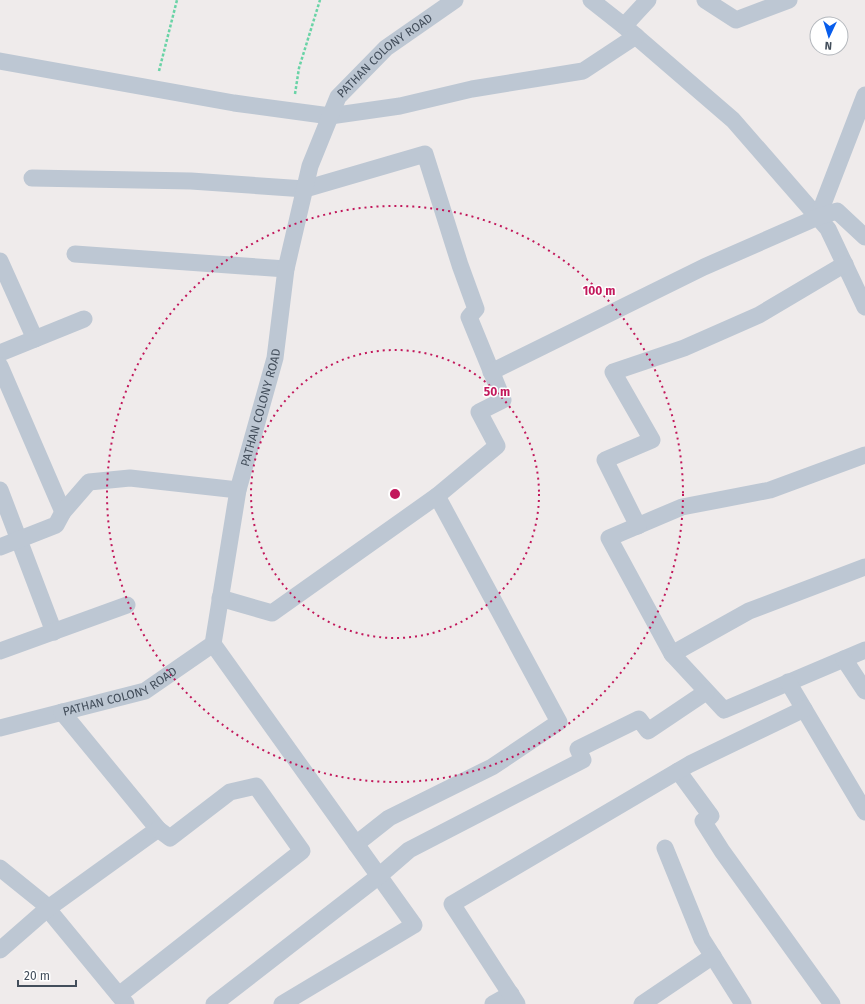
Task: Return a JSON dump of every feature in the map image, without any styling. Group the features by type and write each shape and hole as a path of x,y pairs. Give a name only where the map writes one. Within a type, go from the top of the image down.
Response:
{"street":[{"name":"PATHAN COLONY ROAD","path":"0,728 145,692 212,644 238,490 275,358 286,269 310,166 338,97 386,48 455,0"},
{"path":"591,0 630,31 733,120 828,229 865,307"},
{"path":"0,61 234,103 330,116 400,106 472,89 583,71 630,31 648,0"},
{"path":"706,0 736,20 789,0"},
{"path":"818,217 865,94"},
{"path":"32,178 191,181 305,188 425,154 450,235 476,309 469,317 503,400 479,412 497,446 437,496 272,613 220,598"},
{"path":"491,372 704,267 818,217 836,211 865,237"},
{"path":"75,254 286,269"},
{"path":"0,261 35,339"},
{"path":"638,526 605,460 652,440 613,372 684,348 759,315 844,264"},
{"path":"0,353 84,319"},
{"path":"0,366 63,512"},
{"path":"865,455 770,490 682,507 609,538 672,654 724,710 865,650"},
{"path":"0,547 56,525 63,512 89,482 130,478 238,490"},
{"path":"0,490 54,632"},
{"path":"356,844 389,818 492,767 559,722 437,496"},
{"path":"672,654 749,611 865,567"},
{"path":"0,651 127,605"},
{"path":"212,644 414,925 282,1004"},
{"path":"844,658 865,691"},
{"path":"788,682 865,812"},
{"path":"214,1004 379,876 409,850 583,760 578,749 639,719 648,731 706,692"},
{"path":"493,1004 514,999 452,904 678,771 804,709"},
{"path":"0,868 42,902 123,1000 302,851 256,786 230,792 170,838 158,829 62,712"},
{"path":"678,771 711,816 703,821 722,851 832,1004"},
{"path":"0,950 47,909 158,829"},
{"path":"665,848 702,939 743,1004"},
{"path":"642,1004 713,956"}],"path":[{"path":"154,88 177,0"},
{"path":"292,111 299,68 320,0"}]}
